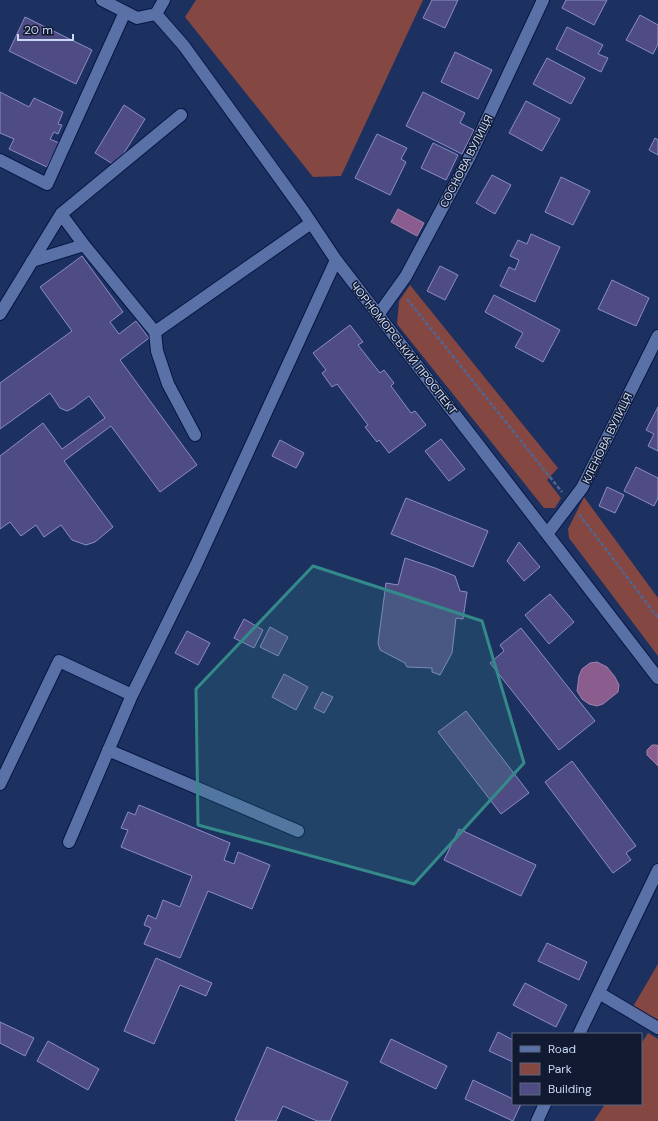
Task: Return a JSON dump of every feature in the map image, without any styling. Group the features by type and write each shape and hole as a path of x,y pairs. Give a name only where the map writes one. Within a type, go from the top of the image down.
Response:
{"street":[{"path":"102,0 137,18 156,14 164,0"},
{"path":"153,0 156,14"},
{"name":"СОСНОВА ВУЛИЦЯ","path":"378,315 406,276 469,158 543,0"},
{"path":"0,160 47,184 125,12"},
{"name":"ЧОРНОМОРСЬКИЙ ПРОСПЕКТ","path":"156,14 184,46 336,260 658,678"},
{"path":"0,314 61,214 181,115"},
{"path":"61,214 84,245 155,332 157,351 168,384 195,435"},
{"path":"155,332 311,223"},
{"path":"32,261 84,245"},
{"path":"69,842 132,695 196,565 336,260"},
{"name":"КЛЕНОВА ВУЛИЦЯ","path":"547,534 582,488 658,336"},
{"path":"0,784 59,661 132,695"},
{"path":"108,750 298,831"},
{"path":"580,1033 658,870"},
{"path":"600,993 658,1028"},
{"path":"537,1121 545,1105"}],"path":[{"path":"398,287 571,503 658,618"}],"highlighted area":[{"path":"313,566 482,621 524,763 414,884 198,825 196,689"}],"green space":[{"path":"196,0 423,0 341,176 313,177 185,17"},
{"path":"410,285 558,468 547,480 561,498 555,508 544,508 397,324 399,301"},
{"path":"584,497 658,598 658,656 569,538 568,529"},
{"path":"658,964 658,1025 631,1010"},
{"path":"648,1033 658,1039 658,1121 594,1121 604,1105 642,1105 642,1042"}],"shaded area":[{"path":"398,209 424,223 417,236 391,222"},
{"path":"597,662 607,667 619,685 618,692 603,704 597,706 589,704 582,699 577,691 579,676 582,669 590,663"},
{"path":"652,745 658,746 658,766 647,755 647,750"}],"building":[{"path":"432,0 458,0 445,28 423,18"},
{"path":"566,0 607,0 594,25 562,8"},
{"path":"640,15 658,25 658,44 653,54 626,40"},
{"path":"25,17 92,50 76,84 9,51"},
{"path":"567,27 603,45 598,54 608,58 601,72 556,49"},
{"path":"455,52 492,70 478,99 441,82"},
{"path":"547,58 585,78 571,104 533,84"},
{"path":"0,92 29,107 34,98 63,112 58,124 62,125 58,134 54,132 50,139 59,143 47,167 9,149 14,139 0,133"},
{"path":"423,92 465,113 460,123 474,130 462,154 406,126"},
{"path":"526,101 560,119 542,151 509,133"},
{"path":"124,105 145,119 116,166 95,153"},
{"path":"377,134 407,148 401,159 406,162 390,195 355,178"},
{"path":"655,138 658,140 658,155 649,150"},
{"path":"433,143 458,155 446,180 421,168"},
{"path":"492,175 511,185 495,214 476,203"},
{"path":"561,177 590,191 573,225 545,212"},
{"path":"531,234 560,247 535,302 500,286 509,267 515,270 519,260 510,256 518,240 527,244"},
{"path":"82,256 123,312 110,322 119,334 136,321 149,338 120,360 197,465 160,492 111,426 64,461 113,527 95,542 86,545 72,540 61,525 44,537 36,525 21,536 10,522 0,529 0,456 43,423 62,449 105,418 89,396 67,411 60,408 50,393 0,429 0,383 72,331 40,287"},
{"path":"440,266 458,275 445,300 427,291"},
{"path":"612,280 649,298 636,326 598,309"},
{"path":"494,295 560,330 543,362 515,347 523,333 485,312"},
{"path":"350,325 363,342 358,345 380,373 384,370 394,383 391,386 411,413 415,411 426,425 389,453 379,440 377,442 365,427 368,425 337,384 332,387 322,373 326,370 313,353"},
{"path":"658,407 658,451 648,446 654,434 646,430"},
{"path":"441,439 465,469 449,481 425,451"},
{"path":"280,440 304,453 296,468 272,456"},
{"path":"636,467 658,478 658,498 654,506 624,491"},
{"path":"607,487 624,495 615,513 599,506"},
{"path":"406,498 488,531 473,567 391,534"},
{"path":"519,542 540,567 524,581 507,561"},
{"path":"405,558 455,576 460,591 467,592 463,619 456,618 452,653 440,675 432,672 432,668 407,667 405,663 380,650 378,643 386,583 398,585"},
{"path":"550,594 574,622 549,644 525,615"},
{"path":"244,619 263,630 254,648 234,638"},
{"path":"270,627 288,637 278,656 260,647"},
{"path":"521,628 595,721 559,750 490,663 504,651 500,645"},
{"path":"187,631 210,643 198,665 175,653"},
{"path":"284,674 308,687 296,710 272,697"},
{"path":"322,692 333,697 324,713 314,708"},
{"path":"466,711 529,793 501,814 438,732"},
{"path":"572,761 636,846 626,853 631,860 613,873 545,782"},
{"path":"139,805 230,843 224,860 234,864 238,852 270,865 252,909 208,891 180,958 144,944 151,928 144,925 148,915 156,919 163,900 180,907 192,876 121,847 128,830 121,828 128,812 135,815"},
{"path":"459,829 536,865 521,896 444,860"},
{"path":"547,943 587,962 579,980 538,961"},
{"path":"156,958 212,983 206,996 180,985 154,1044 124,1031"},
{"path":"525,983 567,1005 556,1027 513,1005"},
{"path":"0,1022 34,1038 25,1056 0,1043"},
{"path":"498,1032 512,1039 512,1062 489,1051"},
{"path":"391,1039 447,1066 436,1089 380,1062"},
{"path":"48,1041 99,1069 88,1090 37,1061"},
{"path":"267,1047 348,1082 330,1121 317,1121 283,1106 276,1121 235,1120"},
{"path":"473,1080 512,1099 512,1105 521,1105 513,1121 465,1099"}]}
